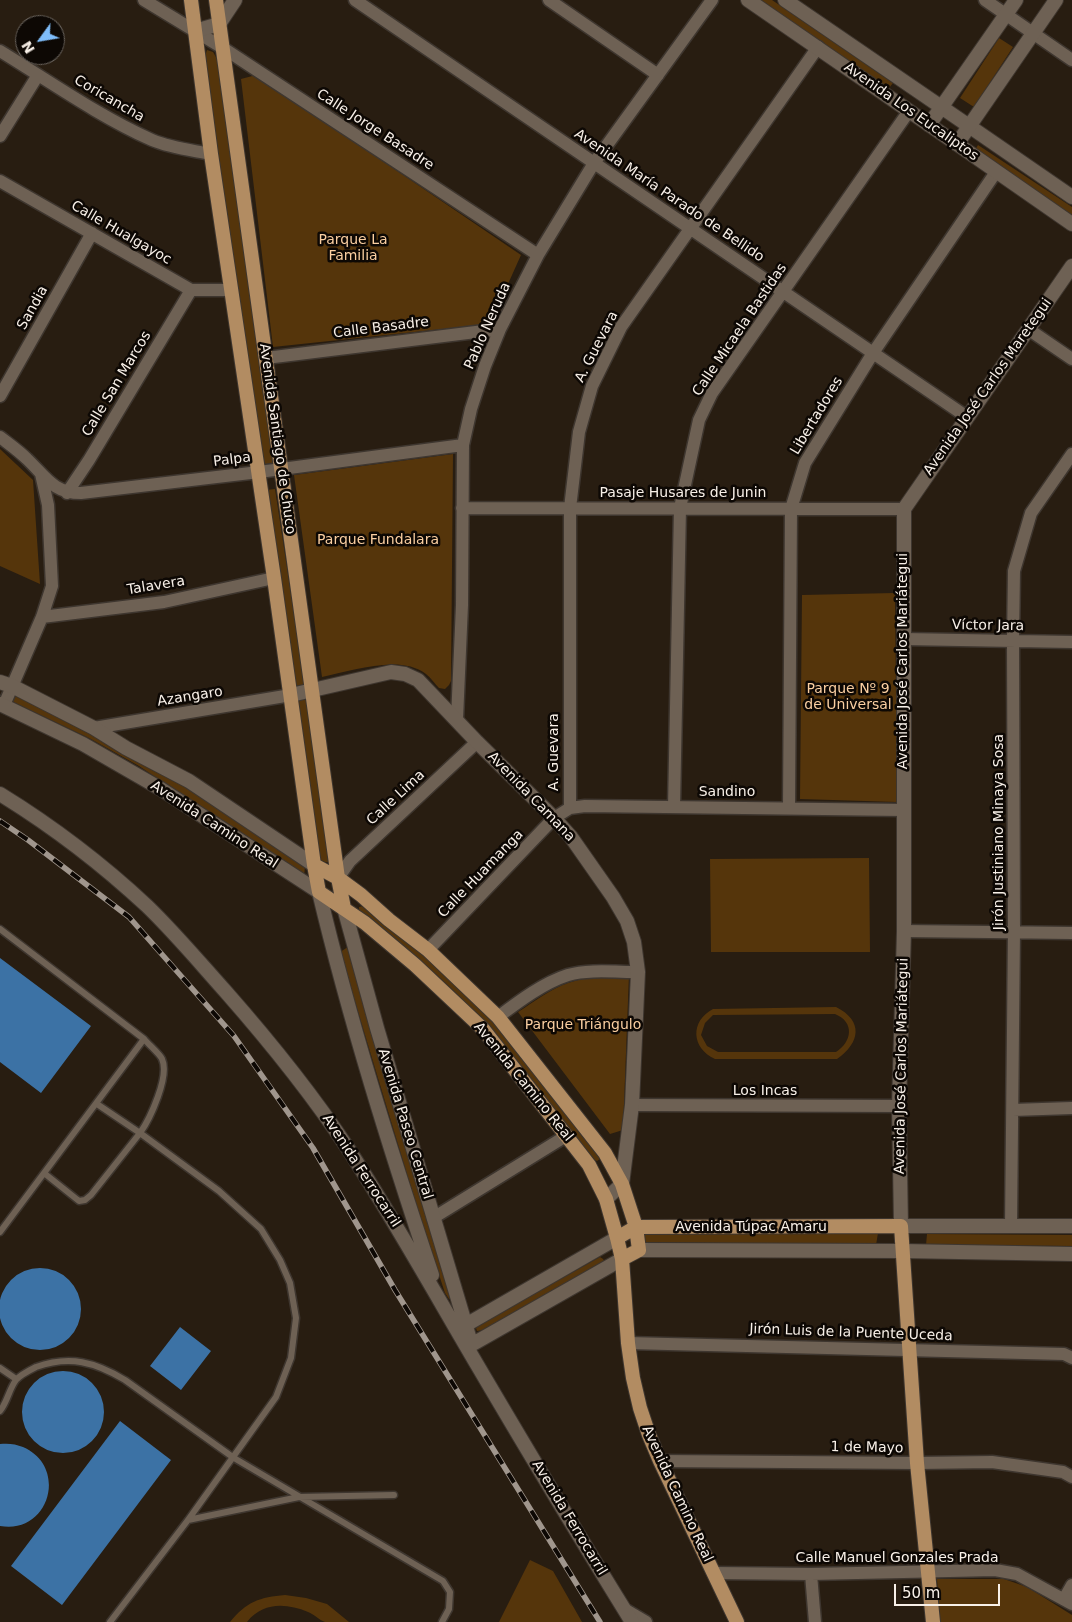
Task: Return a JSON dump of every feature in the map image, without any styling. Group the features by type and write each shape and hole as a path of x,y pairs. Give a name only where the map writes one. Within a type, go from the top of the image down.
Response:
{"main road":[{"name":"Avenida Santiago de Chuco","path":"191,0 211,154 259,472 314,865"},
{"name":"Avenida Santiago de Chuco","path":"216,0 338,878"},
{"name":"Avenida Camino Real","path":"314,865 338,878 361,895 389,920 428,950 498,1017 600,1146 622,1184 636,1227 639,1250"},
{"name":"Avenida Paseo Central","path":"314,865 319,892"},
{"name":"Avenida Paseo Central","path":"338,878 344,908"},
{"name":"Avenida Camino Real","path":"319,892 344,908 415,965 483,1029 589,1165 606,1199 622,1259 628,1342 640,1408 660,1461 737,1622"},
{"name":"Avenida Túpac Amaru","path":"617,1238 636,1227 901,1226"},
{"name":"Avenida José Carlos Mariátegui","path":"901,1226 917,1463 933,1622"},
{"name":"Avenida Túpac Amaru","path":"622,1259 639,1250"}],"street":[{"name":"Calle Jorge Basadre","path":"144,0 223,48 538,255"},
{"path":"196,31 219,24 235,0"},
{"name":"Avenida María Parado de Bellido","path":"355,0 967,417"},
{"path":"549,0 658,76"},
{"name":"Pablo Neruda","path":"457,719 462,605 463,445 471,409 485,366 500,329 538,255 594,163 712,0"},
{"name":"Avenida Los Eucaliptos","path":"748,0 1072,224"},
{"name":"Avenida Los Eucaliptos","path":"785,0 1072,197"},
{"path":"985,0 1072,60"},
{"path":"929,125 1016,0"},
{"path":"957,144 1056,0"},
{"name":"A. Guevara","path":"570,808 570,508 579,432 592,386 621,327 818,47"},
{"name":"Coricancha","path":"0,51 120,124 153,140 173,147 211,154"},
{"path":"0,136 38,75"},
{"name":"Calle Micaela Bastidas","path":"674,807 680,508 699,420 712,392 909,111"},
{"name":"Libertadores","path":"789,807 791,508 805,463 873,353 996,172"},
{"name":"Calle Hualgayoc","path":"0,182 191,290 232,290"},
{"name":"Sandia","path":"0,396 92,234"},
{"name":"Avenida José Carlos Maretegui","path":"904,509 1072,266"},
{"name":"Calle San Marcos","path":"67,493 89,460 191,290"},
{"name":"Calle Basadre","path":"266,358 500,329"},
{"path":"1028,329 1072,359"},
{"path":"0,437 26,458 56,487 67,493"},
{"name":"Palpa","path":"67,493 81,493 259,472 463,445"},
{"name":"Jirón Justiniano Minaya Sosa","path":"1011,1226 1014,931 1014,571 1030,513 1072,454"},
{"path":"2,705 6,684 42,617 52,586 48,506 42,474"},
{"name":"Pasaje Husares de Junin","path":"462,508 904,509"},
{"name":"Avenida José Carlos Mariátegui","path":"901,1226 899,1106 904,931 904,509"},
{"name":"Talavera","path":"42,617 164,602 274,578"},
{"name":"Víctor Jara","path":"904,639 1072,642"},
{"name":"Avenida Camana","path":"291,695 391,672 405,674 418,680 554,818 571,837 613,897 627,921 634,942 638,972 632,1105 622,1184"},
{"name":"Avenida Camino Real","path":"6,684 94,728 126,748 189,781 314,865"},
{"name":"Azangaro","path":"94,728 291,695"},
{"name":"Avenida Camino Real","path":"2,705 83,744 161,789 319,892"},
{"name":"Calle Lima","path":"338,878 350,861 477,742"},
{"name":"Avenida Ferrocarril","path":"0,794 94,860 146,906 177,937 277,1050 348,1148 392,1217 441,1302 461,1328 478,1368 632,1622"},
{"name":"Sandino","path":"554,818 570,808 585,806 789,807 903,810"},
{"name":"Calle Huamanga","path":"428,950 554,818"},
{"name":"Avenida Paseo Central","path":"319,892 354,1027 441,1302"},
{"name":"Avenida Paseo Central","path":"344,908 433,1218 461,1328 471,1345 478,1368"},
{"path":"904,931 1072,933"},
{"path":"498,1017 529,994 568,975 606,971 638,972"},
{"name":"Los Incas","path":"632,1105 899,1106"},
{"path":"1012,1110 1072,1108"},
{"path":"433,1218 566,1136"},
{"path":"606,1199 622,1184"},
{"name":"Avenida Túpac Amaru","path":"901,1226 1072,1226"},
{"name":"Avenida Túpac Amaru","path":"461,1328 617,1238"},
{"name":"Avenida Túpac Amaru","path":"639,1250 1072,1254"},
{"name":"Avenida Túpac Amaru","path":"471,1345 622,1259"},
{"name":"Jirón Luis de la Puente Uceda","path":"628,1342 1069,1355"},
{"name":"1 de Mayo","path":"660,1461 992,1462 1063,1472 1072,1477"},
{"name":"Calle Manuel Gonzales Prada","path":"714,1573 811,1574 995,1570 1017,1574 1068,1602"},
{"path":"811,1574 814,1622"},
{"path":"1068,1602 1072,1585"},
{"path":"624,1609 646,1622"}],"lane":[{"path":"0,929 144,1039 162,1059 164,1079 149,1122 91,1195 85,1200 79,1201 44,1173"},
{"path":"0,1232 144,1039"},
{"path":"97,1104 140,1133 218,1191 261,1229 280,1260 290,1283 296,1318 291,1358 276,1397 234,1458 110,1622"},
{"path":"0,1411 6,1403 16,1379 32,1369 49,1363 68,1361 85,1362 106,1368 234,1458 442,1581 450,1592 450,1609 442,1622"},
{"path":"0,1368 16,1379"},
{"path":"188,1520 299,1497 394,1496"}],"green space":[{"path":"757,0 772,0 893,83 886,89"},
{"path":"999,38 1013,47 974,107 960,98"},
{"path":"207,50 213,52 217,59 274,463 261,465 204,59"},
{"name":"Parque La Familia","path":"256,75 521,255 490,324 273,347 241,79"},
{"path":"978,145 1072,207 1072,216 975,150"},
{"path":"0,449 33,480 40,584 0,566"},
{"name":"Parque Fundalara","path":"453,454 451,681 449,685 445,689 439,688 426,674 415,668 403,665 361,668 322,677 294,475"},
{"path":"275,489 332,863 319,861 266,490"},
{"name":"Parque Nº 9 de Universal","path":"895,593 897,802 800,799 802,595"},
{"path":"15,696 86,728 206,799 305,866 304,877 139,766 89,738 13,702"},
{"path":"869,858 870,952 711,952 710,859"},
{"path":"363,906 440,969 498,1025 600,1155 600,1159 597,1161 593,1159 483,1021 453,990 359,911 359,907"},
{"path":"348,947 453,1297 449,1299 445,1293 419,1214 340,952"},
{"name":"Parque Triángulo","path":"629,975 623,1130 610,1134 518,1012 548,992 568,983 598,976"},
{"path":"836,1007 851,1019 855,1025 856,1032 850,1046 837,1059 715,1059 701,1048 696,1034 700,1020 713,1009","holes":["835,1014 846,1022 849,1032 845,1043 836,1052 718,1052 707,1046 701,1035 705,1023 713,1015"]},
{"path":"645,1230 878,1233 876,1245 645,1242 641,1239"},
{"path":"927,1234 1072,1235 1072,1246 926,1245"},
{"path":"600,1257 605,1262 602,1265 484,1330 477,1331 478,1325"},
{"path":"530,1560 553,1571 582,1622 499,1622"},
{"path":"937,1579 1004,1579 1027,1587 1072,1615 1072,1622 940,1622"},
{"path":"285,1595 327,1604 349,1622 325,1622 300,1609 275,1606 253,1615 247,1622 230,1622 248,1605 254,1602 268,1597"}],"water":[{"path":"0,958 91,1026 41,1093 0,1062"},
{"path":"32,1268 48,1268 63,1275 74,1286 81,1301 78,1325 69,1338 48,1350 32,1350 17,1343 6,1332 -1,1317 -1,1301 6,1286 17,1275"},
{"path":"180,1327 211,1351 181,1390 150,1366"},
{"path":"55,1371 71,1371 86,1378 97,1389 104,1404 101,1428 92,1441 71,1453 55,1453 40,1446 29,1435 22,1420 22,1404 29,1389 40,1378"},
{"path":"120,1421 171,1460 62,1605 11,1566"},
{"path":"0,1444 12,1444 23,1447 37,1457 46,1469 49,1483 47,1497 41,1510 31,1520 17,1526 0,1526"}],"railway":[{"path":"0,821 129,917 234,1036 313,1148 395,1290 600,1622"}]}
